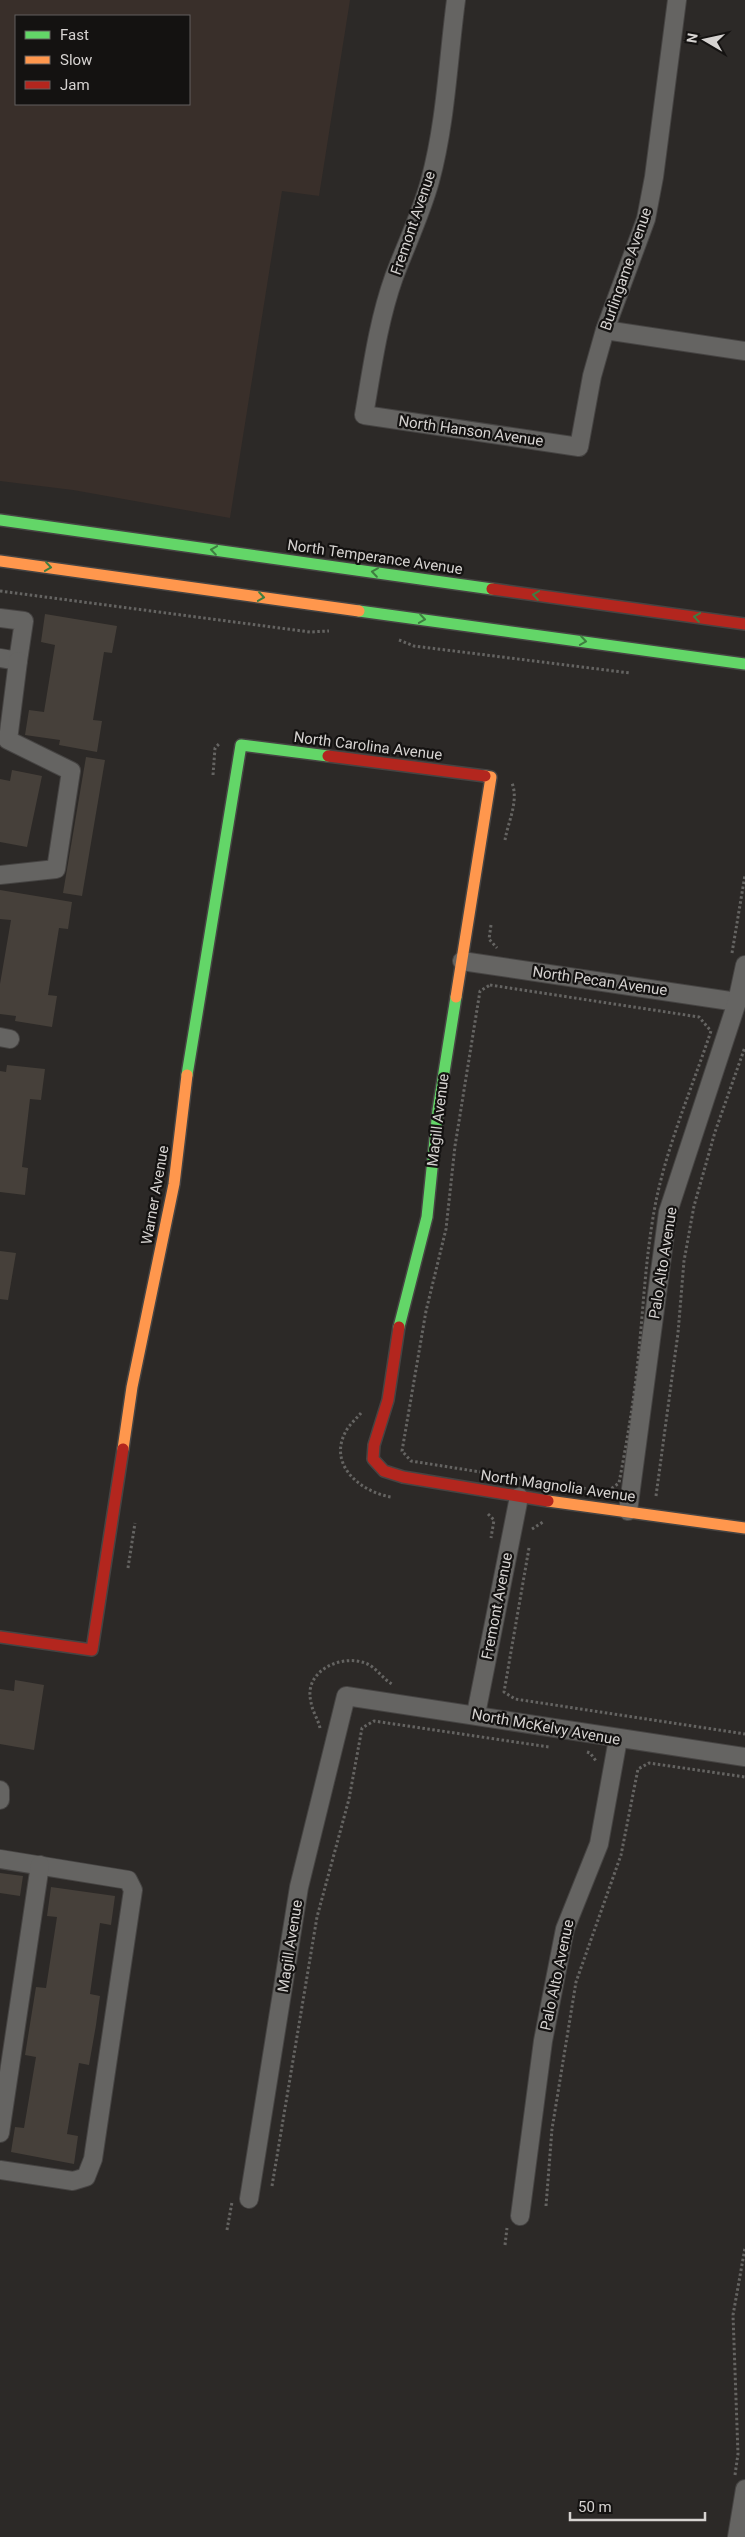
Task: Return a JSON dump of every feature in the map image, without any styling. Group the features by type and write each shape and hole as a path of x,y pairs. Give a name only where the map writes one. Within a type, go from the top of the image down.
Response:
{"street":[{"name":"Fremont Avenue","path":"364,415 380,328 394,277 414,232 430,181 441,129 456,0"},
{"name":"Burlingame Avenue","path":"579,447 592,376 605,330 646,219 654,177 677,0"},
{"path":"605,330 745,351"},
{"name":"North Hanson Avenue","path":"364,415 579,447"},
{"name":"North Temperance Avenue","path":"0,520 745,624"},
{"path":"0,560 745,664"},
{"path":"0,618 24,622 8,740 71,771 56,869 0,875"},
{"path":"0,658 18,661"},
{"name":"North Carolina Avenue","path":"240,745 491,777"},
{"name":"Warner Avenue","path":"0,1637 92,1650 132,1387 174,1184 189,1058 240,745"},
{"name":"Magill Avenue","path":"373,1459 374,1445 388,1400 400,1320 427,1217 438,1110 491,777"},
{"name":"North Pecan Avenue","path":"462,961 738,1002"},
{"name":"Palo Alto Avenue","path":"628,1511 668,1212 738,1002 737,963"},
{"name":"North Magnolia Avenue","path":"373,1459 384,1471 403,1476 518,1497 745,1528"},
{"name":"Fremont Avenue","path":"476,1714 518,1497"},
{"name":"Magill Avenue","path":"240,2200 299,1886 346,1696"},
{"name":"North McKelvy Avenue","path":"346,1696 476,1714 618,1739 745,1757"},
{"name":"Palo Alto Avenue","path":"520,2216 543,2041 565,1929 599,1844 618,1739"},
{"path":"0,1790 0,1800"},
{"path":"0,1859 128,1880 133,1890 93,2159 86,2177 73,2181 0,2170"},
{"path":"0,2133 40,1865"},
{"path":"738,2537 739,2486"}],"path":[{"path":"0,591 310,632 336,631"},
{"path":"396,639 414,646 636,673"},
{"path":"213,781 215,748 225,737"},
{"path":"504,842 515,791 510,778"},
{"path":"737,963 745,874"},
{"path":"492,919 489,939 496,948 506,950"},
{"path":"490,985 699,1017 710,1031 671,1145 657,1201 650,1242 635,1385 623,1462 619,1483 607,1492 410,1461 402,1451 426,1311 446,1229 455,1146 480,991 490,985"},
{"path":"662,1500 656,1495 678,1333 684,1260 694,1206 715,1132 745,1047"},
{"path":"362,1410 345,1432 341,1450 344,1466 353,1480 370,1491 397,1498"},
{"path":"486,1512 494,1520 491,1539"},
{"path":"127,1574 136,1516"},
{"path":"532,1528 504,1692 515,1699 745,1734"},
{"path":"321,1732 310,1701 312,1685 320,1671 333,1663 348,1660 367,1663 391,1684 401,1685"},
{"path":"272,2186 317,1917 349,1799 362,1728 374,1722 551,1747"},
{"path":"581,1751 590,1753"},
{"path":"546,2206 552,2129 576,1982 621,1855 638,1769 649,1763 745,1777"},
{"path":"227,2230 240,2200"},
{"path":"739,2486 733,2315 745,2248"}],"shaded area":[{"path":"0,0 350,0 319,196 282,191 230,518 73,490 0,481"}],"building":[{"path":"45,614 117,626 112,653 104,652 93,720 102,721 97,752 59,745 60,740 25,735 29,710 44,712 55,645 41,642"},
{"path":"86,757 105,760 82,896 63,893"},
{"path":"12,770 42,776 27,847 0,842 0,779 10,781"},
{"path":"0,890 72,902 68,929 59,928 48,995 57,996 52,1027 15,1021 16,1016 0,1014 0,984 11,920 0,919"},
{"path":"7,1065 45,1069 41,1100 30,1099 22,1167 28,1168 25,1195 0,1192 0,1071 6,1072"},
{"path":"0,1251 16,1253 8,1300 0,1299"},
{"path":"15,1680 44,1685 34,1750 0,1744 0,1689 14,1691"},
{"path":"0,1873 23,1876 20,1896 0,1893"},
{"path":"51,1887 115,1896 111,1925 100,1923 90,1994 100,1996 96,2025 89,2065 79,2063 67,2134 78,2136 74,2164 11,2152 15,2127 24,2128 36,2057 25,2055 36,1987 46,1988 57,1917 47,1916"}],"traffic: fast":[{"path":"0,520 492,589"},
{"path":"359,611 745,664"},
{"path":"187,1075 241,745 328,756"},
{"path":"399,1327 427,1217 438,1110 456,997"}],"traffic: slow":[{"path":"0,561 359,611"},
{"path":"456,997 491,777 485,776"},
{"path":"123,1449 132,1387 174,1184 187,1075"},
{"path":"548,1501 745,1528"}],"traffic: jam":[{"path":"492,589 745,624"},
{"path":"328,756 485,776"},
{"path":"399,1327 388,1400 374,1445 373,1459 384,1471 403,1477 548,1501"},
{"path":"0,1637 92,1650 123,1449"}]}
